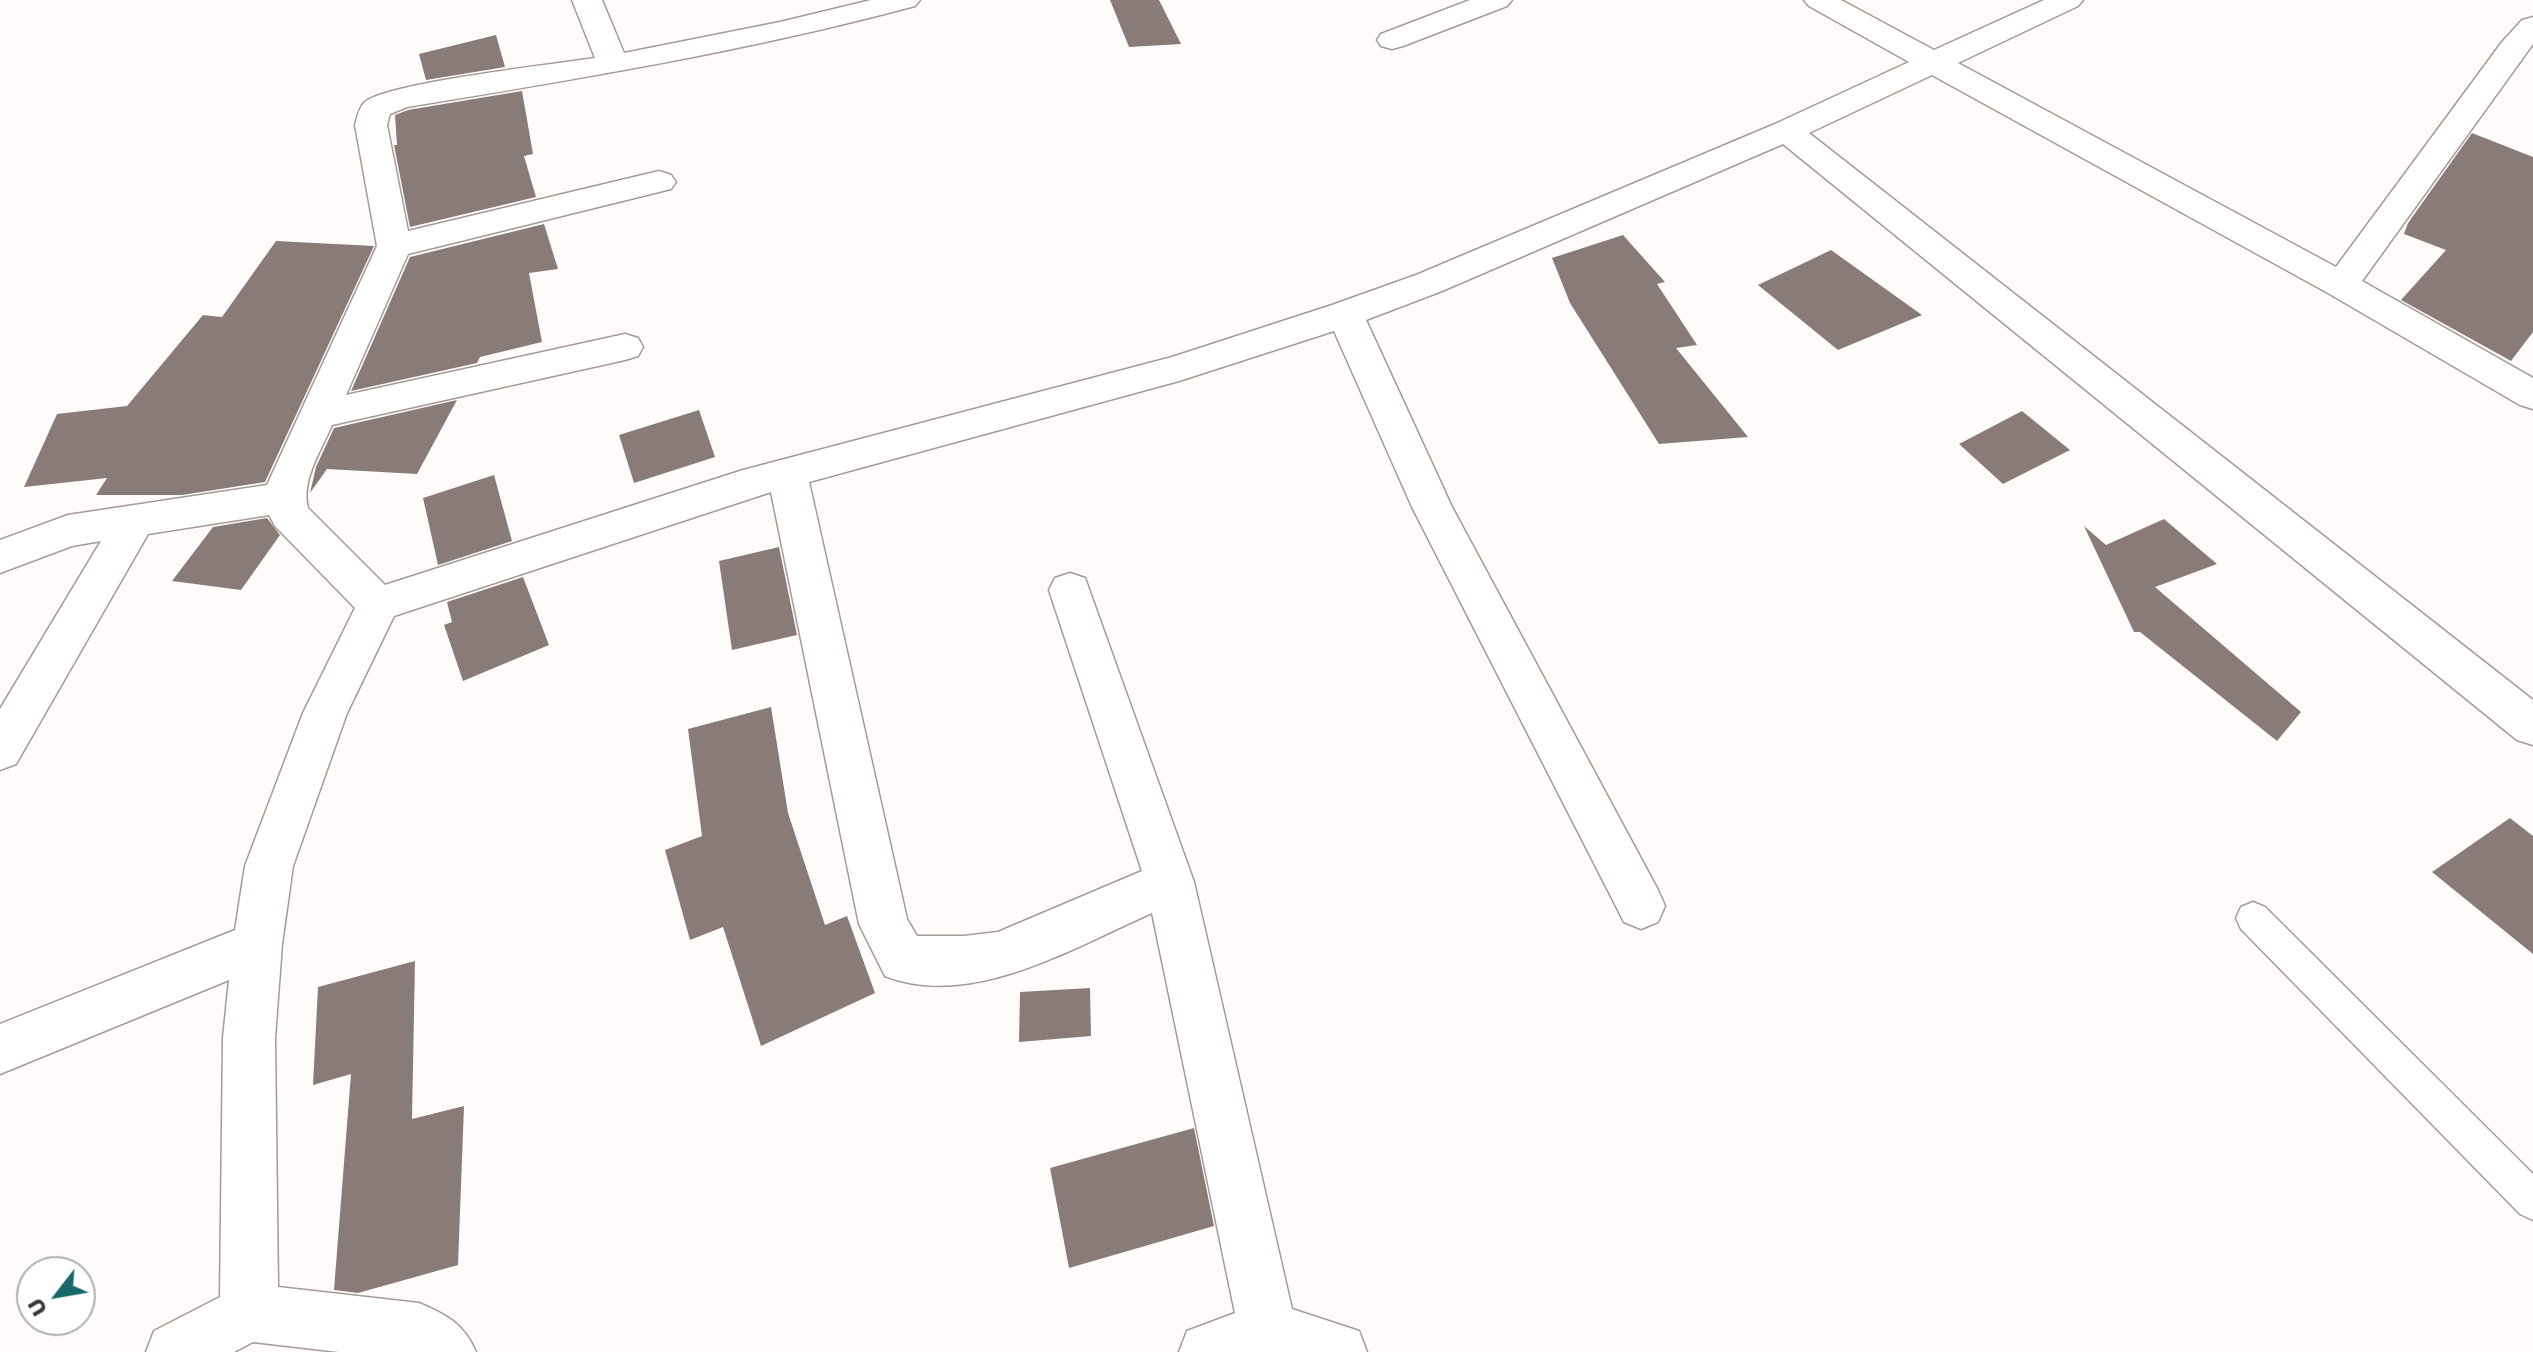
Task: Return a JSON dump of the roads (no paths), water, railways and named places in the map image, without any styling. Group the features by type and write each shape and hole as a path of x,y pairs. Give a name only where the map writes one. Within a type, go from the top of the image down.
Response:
{"street":[{"path":"587,0 613,63"},
{"path":"378,604 289,515 285,497 288,481 394,246 371,125 376,109 399,99 613,63 824,22 903,0"},
{"path":"1392,40 1497,0"},
{"path":"1819,0 2341,285 2533,395"},
{"path":"249,1313 249,1038 257,944 269,866 325,713 378,604 787,472 1179,368 1345,314 1429,283 1786,131 2068,0"},
{"path":"2341,285 2513,48 2533,26"},
{"path":"1786,131 2533,726"},
{"path":"394,246 659,182"},
{"path":"1345,314 1432,507 1641,906"},
{"path":"317,415 625,347"},
{"path":"787,472 884,924 903,959 964,960 1000,955 1170,882"},
{"path":"0,557 68,531 285,497"},
{"path":"0,750 134,522"},
{"path":"1070,590 1170,882 1268,1330"},
{"path":"0,1049 257,944"},
{"path":"175,1352 249,1313 419,1332 447,1352"},
{"path":"1208,1352 1268,1330 1338,1352"}],"lane":[{"path":"2253,918 2533,1201"}]}
